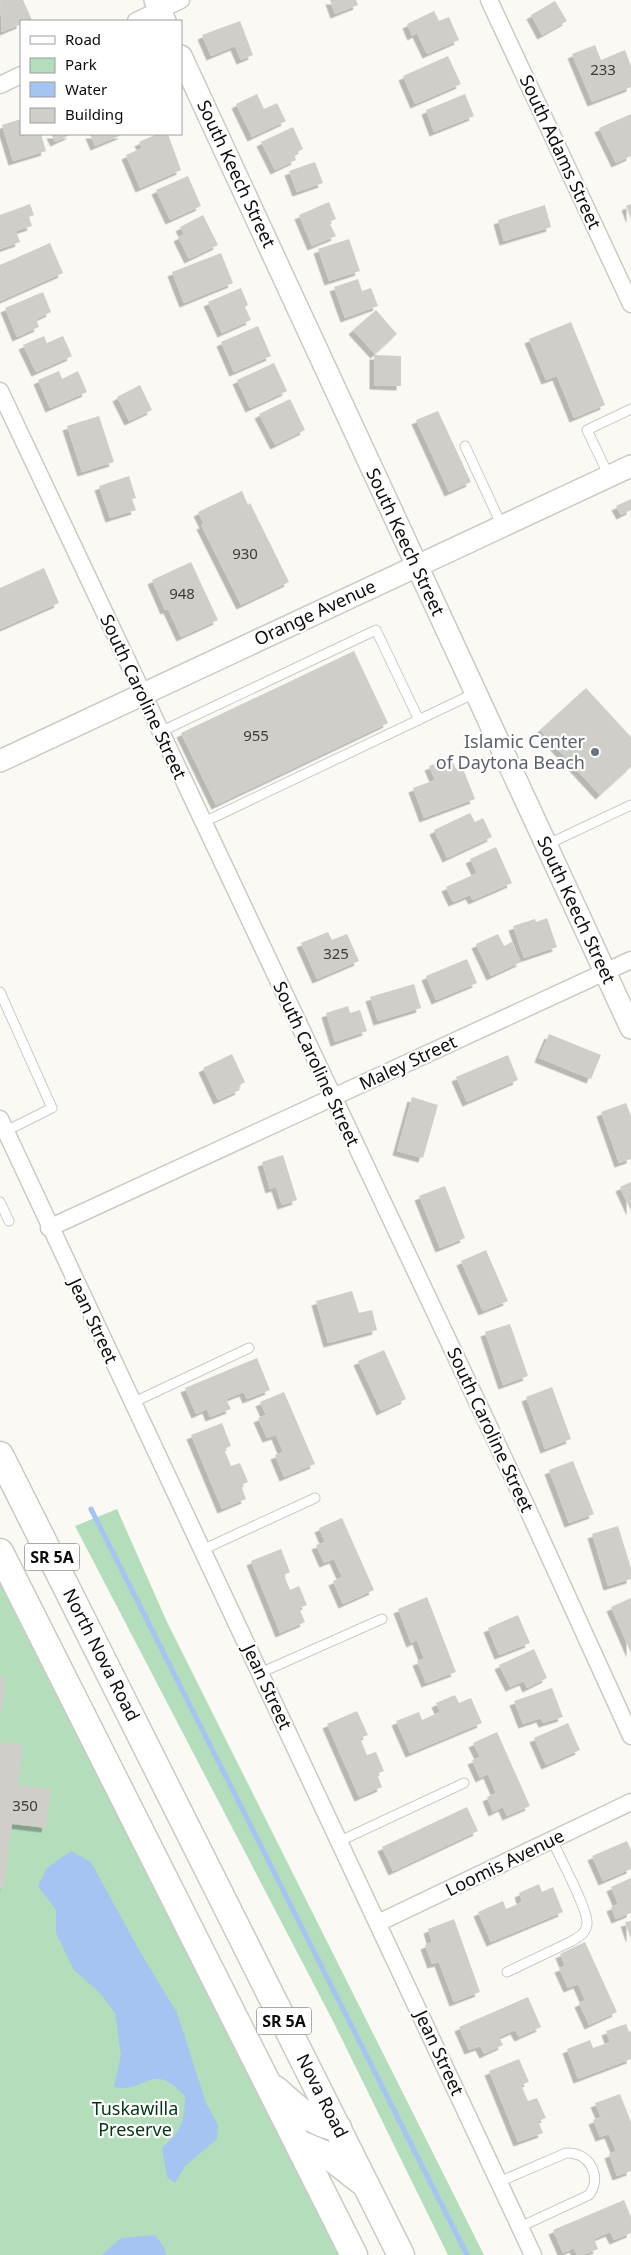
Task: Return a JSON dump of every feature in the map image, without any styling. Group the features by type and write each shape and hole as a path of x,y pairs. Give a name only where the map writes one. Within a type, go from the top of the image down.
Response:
{"main road":[{"name":"North Nova Road","path":"0,1455 6,1476 202,1856"},
{"name":"SR 5A","path":"0,1552 354,2255"},
{"name":"Nova Road","path":"202,1856 401,2255"},
{"path":"267,2082 312,2120 324,2126 338,2128"},
{"path":"298,2143 330,2156 367,2186"}],"street":[{"path":"138,20 181,0"},
{"name":"South Adams Street","path":"489,0 631,304"},
{"name":"South Keech Street","path":"182,58 631,1028"},
{"path":"0,85 20,75"},
{"name":"South Caroline Street","path":"0,391 202,823 524,1501 631,1736"},
{"name":"Orange Avenue","path":"0,761 631,466"},
{"name":"Maley Street","path":"49,1228 631,960"},
{"name":"Jean Street","path":"3,1125 49,1228 340,1841 533,2255"},
{"name":"Loomis Avenue","path":"378,1923 631,1802"}],"lane":[{"path":"609,476 587,430 631,409"},
{"path":"465,446 502,526"},
{"path":"160,732 376,630 419,720"},
{"path":"202,823 475,693"},
{"path":"546,845 631,805"},
{"path":"0,992 52,1108 3,1125"},
{"path":"0,1202 8,1221"},
{"path":"132,1403 249,1348"},
{"path":"202,1550 315,1498"},
{"path":"260,1673 382,1619"},
{"path":"340,1841 464,1783"},
{"path":"507,1972 572,1941 581,1935 587,1926 585,1912 552,1840"},
{"path":"499,2182 566,2153 575,2152 584,2156 592,2167 596,2178 595,2187 589,2195 520,2227"}],"green space":[{"path":"117,1509 167,1622 484,2255 448,2255 334,2023 75,1526"},
{"name":"Tuskawilla Preserve","path":"0,1552 354,2255 0,2255"}],"water":[{"path":"71,1851 91,1862 140,1952 177,2013 206,2103 218,2125 217,2139 185,2166 175,2183 167,2177 162,2148 174,2136 181,2125 185,2096 164,2080 149,2080 125,2088 114,2087 121,2055 115,2013 100,1993 74,1970 56,1933 56,1910 38,1886 47,1868"},
{"path":"155,2235 165,2249 166,2255 102,2255 121,2238"}],"building":[{"path":"0,0 23,0 32,20 20,20 20,24 2,32"},
{"path":"330,0 356,0 358,5 335,14"},
{"path":"555,1 567,21 542,35 531,15"},
{"path":"434,11 439,21 449,17 459,40 427,54 417,33 412,36 407,24"},
{"path":"240,21 253,55 241,60 235,46 211,56 202,35"},
{"path":"595,45 601,60 625,50 631,66 631,87 592,102 572,54"},
{"path":"448,56 461,84 415,104 403,76"},
{"path":"257,94 264,109 277,103 286,121 252,137 236,104"},
{"path":"465,94 474,116 434,132 426,110"},
{"path":"631,114 631,156 616,163 599,128"},
{"path":"20,119 20,135 41,135 46,151 13,161 2,125"},
{"path":"293,127 303,149 294,154 296,160 275,170 261,142"},
{"path":"52,135 70,135 55,142"},
{"path":"90,135 122,135 95,146"},
{"path":"155,135 168,135 181,170 140,188 126,155 142,148 139,142"},
{"path":"315,162 323,183 297,192 289,171"},
{"path":"188,176 201,206 170,220 156,190"},
{"path":"329,202 336,219 329,222 336,236 312,246 299,215"},
{"path":"30,204 34,215 29,217 32,226 16,231 20,242 0,249 0,215"},
{"path":"631,204 631,219 626,206"},
{"path":"545,205 551,227 504,241 498,220"},
{"path":"203,215 218,245 189,259 178,237 184,234 180,227"},
{"path":"349,239 360,271 329,281 318,249"},
{"path":"50,243 63,273 0,301 0,265"},
{"path":"221,253 233,283 184,303 172,272"},
{"path":"358,279 362,291 371,288 378,306 345,318 334,287"},
{"path":"241,288 248,305 245,307 251,320 222,333 208,302"},
{"path":"43,292 51,312 36,319 39,327 17,337 5,308"},
{"path":"376,310 397,334 375,354 353,330"},
{"path":"571,322 605,405 574,418 557,376 546,380 529,339"},
{"path":"258,326 271,356 234,372 221,342"},
{"path":"44,336 47,343 63,336 72,356 36,372 23,345"},
{"path":"374,355 401,356 401,386 374,385"},
{"path":"274,363 287,391 250,408 237,380"},
{"path":"59,371 62,379 78,371 87,392 50,408 38,380"},
{"path":"140,385 152,410 129,421 117,397"},
{"path":"290,399 305,430 275,445 259,414"},
{"path":"438,411 471,482 449,492 416,420"},
{"path":"99,416 114,462 82,472 67,426"},
{"path":"129,476 136,498 132,499 136,510 110,518 99,486"},
{"path":"242,491 248,505 250,503 289,582 241,605 201,525 204,524 198,512"},
{"path":"631,499 631,510 621,515 616,506"},
{"path":"191,562 218,620 181,637 168,609 165,610 152,580"},
{"path":"44,568 59,603 0,629 0,588"},
{"path":"354,651 388,723 216,805 181,733"},
{"name":"Islamic Center of Daytona Beach","path":"586,688 631,737 631,767 600,795 540,730"},
{"path":"451,758 456,769 462,766 475,799 424,818 413,788 435,780 429,766"},
{"path":"470,813 475,822 483,818 492,837 447,858 434,830"},
{"path":"496,847 512,883 473,900 470,895 453,902 446,887 477,873 470,859"},
{"path":"547,918 557,947 524,958 513,926 535,919 536,922"},
{"path":"328,932 332,940 347,934 359,961 317,979 301,943"},
{"path":"498,934 504,946 512,942 521,962 491,976 476,944"},
{"path":"467,959 477,983 436,1000 426,976"},
{"path":"414,984 421,1008 378,1021 370,997"},
{"path":"348,1006 350,1013 360,1010 367,1031 335,1042 326,1013"},
{"path":"549,1034 601,1055 591,1079 539,1058"},
{"path":"232,1054 245,1082 238,1086 240,1090 218,1100 203,1068"},
{"path":"508,1055 518,1080 467,1102 456,1077"},
{"path":"412,1097 438,1105 423,1158 397,1151"},
{"path":"626,1103 631,1116 631,1159 619,1163 601,1112"},
{"path":"283,1155 297,1200 282,1205 276,1187 270,1189 262,1162"},
{"path":"631,1182 631,1211 620,1187"},
{"path":"445,1186 465,1238 440,1248 419,1196"},
{"path":"486,1250 508,1301 483,1311 461,1261"},
{"path":"352,1291 359,1313 372,1310 377,1330 328,1343 316,1301"},
{"path":"510,1324 528,1376 503,1385 485,1332"},
{"path":"384,1350 406,1399 381,1411 358,1361"},
{"path":"257,1358 270,1390 247,1399 244,1392 226,1399 231,1409 210,1417 207,1409 196,1414 185,1388"},
{"path":"552,1387 571,1439 545,1449 526,1397"},
{"path":"284,1392 315,1464 284,1477 275,1455 283,1452 276,1435 267,1438 258,1418 266,1415 260,1402"},
{"path":"222,1423 231,1446 224,1449 231,1466 240,1463 248,1482 241,1485 246,1499 222,1509 191,1435"},
{"path":"573,1461 594,1514 569,1523 549,1470"},
{"path":"342,1518 374,1590 343,1604 333,1581 342,1577 334,1559 324,1563 316,1545 325,1542 319,1528"},
{"path":"618,1526 631,1568 631,1579 608,1586 592,1534"},
{"path":"281,1549 290,1572 284,1575 290,1590 299,1586 307,1605 299,1608 305,1622 280,1633 251,1561"},
{"path":"427,1597 456,1672 426,1683 417,1661 424,1659 417,1640 411,1643 398,1609"},
{"path":"631,1598 631,1653 611,1607"},
{"path":"518,1615 530,1643 499,1655 488,1628"},
{"path":"534,1649 547,1678 527,1688 524,1681 510,1687 499,1665"},
{"path":"0,1677 6,1678 1,1715 0,1714"},
{"path":"552,1688 563,1717 543,1723 541,1718 523,1724 514,1701"},
{"path":"455,1695 459,1703 471,1698 482,1723 410,1753 396,1721 419,1712 422,1720 440,1712 436,1703"},
{"path":"357,1711 368,1735 360,1738 367,1755 376,1752 384,1771 377,1774 382,1787 359,1797 327,1724"},
{"path":"568,1723 580,1750 546,1765 534,1738"},
{"path":"497,1732 530,1806 507,1816 503,1807 493,1812 487,1797 496,1793 488,1774 480,1778 472,1760 480,1757 473,1743"},
{"path":"0,1742 23,1745 18,1785 51,1789 46,1828 12,1824 4,1888 0,1888"},
{"path":"467,1807 478,1831 393,1871 382,1847"},
{"path":"627,1841 631,1850 631,1869 603,1881 592,1856"},
{"path":"631,1878 631,1913 616,1919 611,1907 618,1904 611,1887"},
{"path":"539,1884 542,1892 553,1887 563,1912 491,1942 478,1912 503,1901 506,1909 522,1902 519,1893"},
{"path":"454,1919 480,1992 454,2002 439,1962 432,1964 425,1945 432,1942 428,1929"},
{"path":"631,1921 631,1939 625,1922"},
{"path":"585,1942 617,2012 589,2025 579,2003 585,2000 578,1984 568,1988 559,1968 565,1966 560,1954"},
{"path":"528,1997 541,2027 519,2037 515,2030 499,2037 503,2045 484,2054 480,2046 469,2050 459,2027"},
{"path":"626,2024 629,2032 631,2031 631,2059 578,2079 567,2049 590,2040 593,2048 610,2042 606,2031"},
{"path":"519,2059 529,2082 521,2085 528,2101 537,2098 546,2118 538,2121 543,2133 518,2142 489,2071"},
{"path":"620,2094 631,2122 631,2171 617,2176 609,2154 616,2151 609,2134 600,2137 593,2120 601,2117 595,2103"},
{"path":"624,2200 631,2217 631,2233 614,2240 610,2232 594,2239 598,2249 583,2255 577,2255 574,2248 563,2253 553,2230"}],"waterway":[{"path":"91,1509 467,2255"}],"place":[{"name":"Islamic Center of Daytona Beach","path":"595,752"}]}
